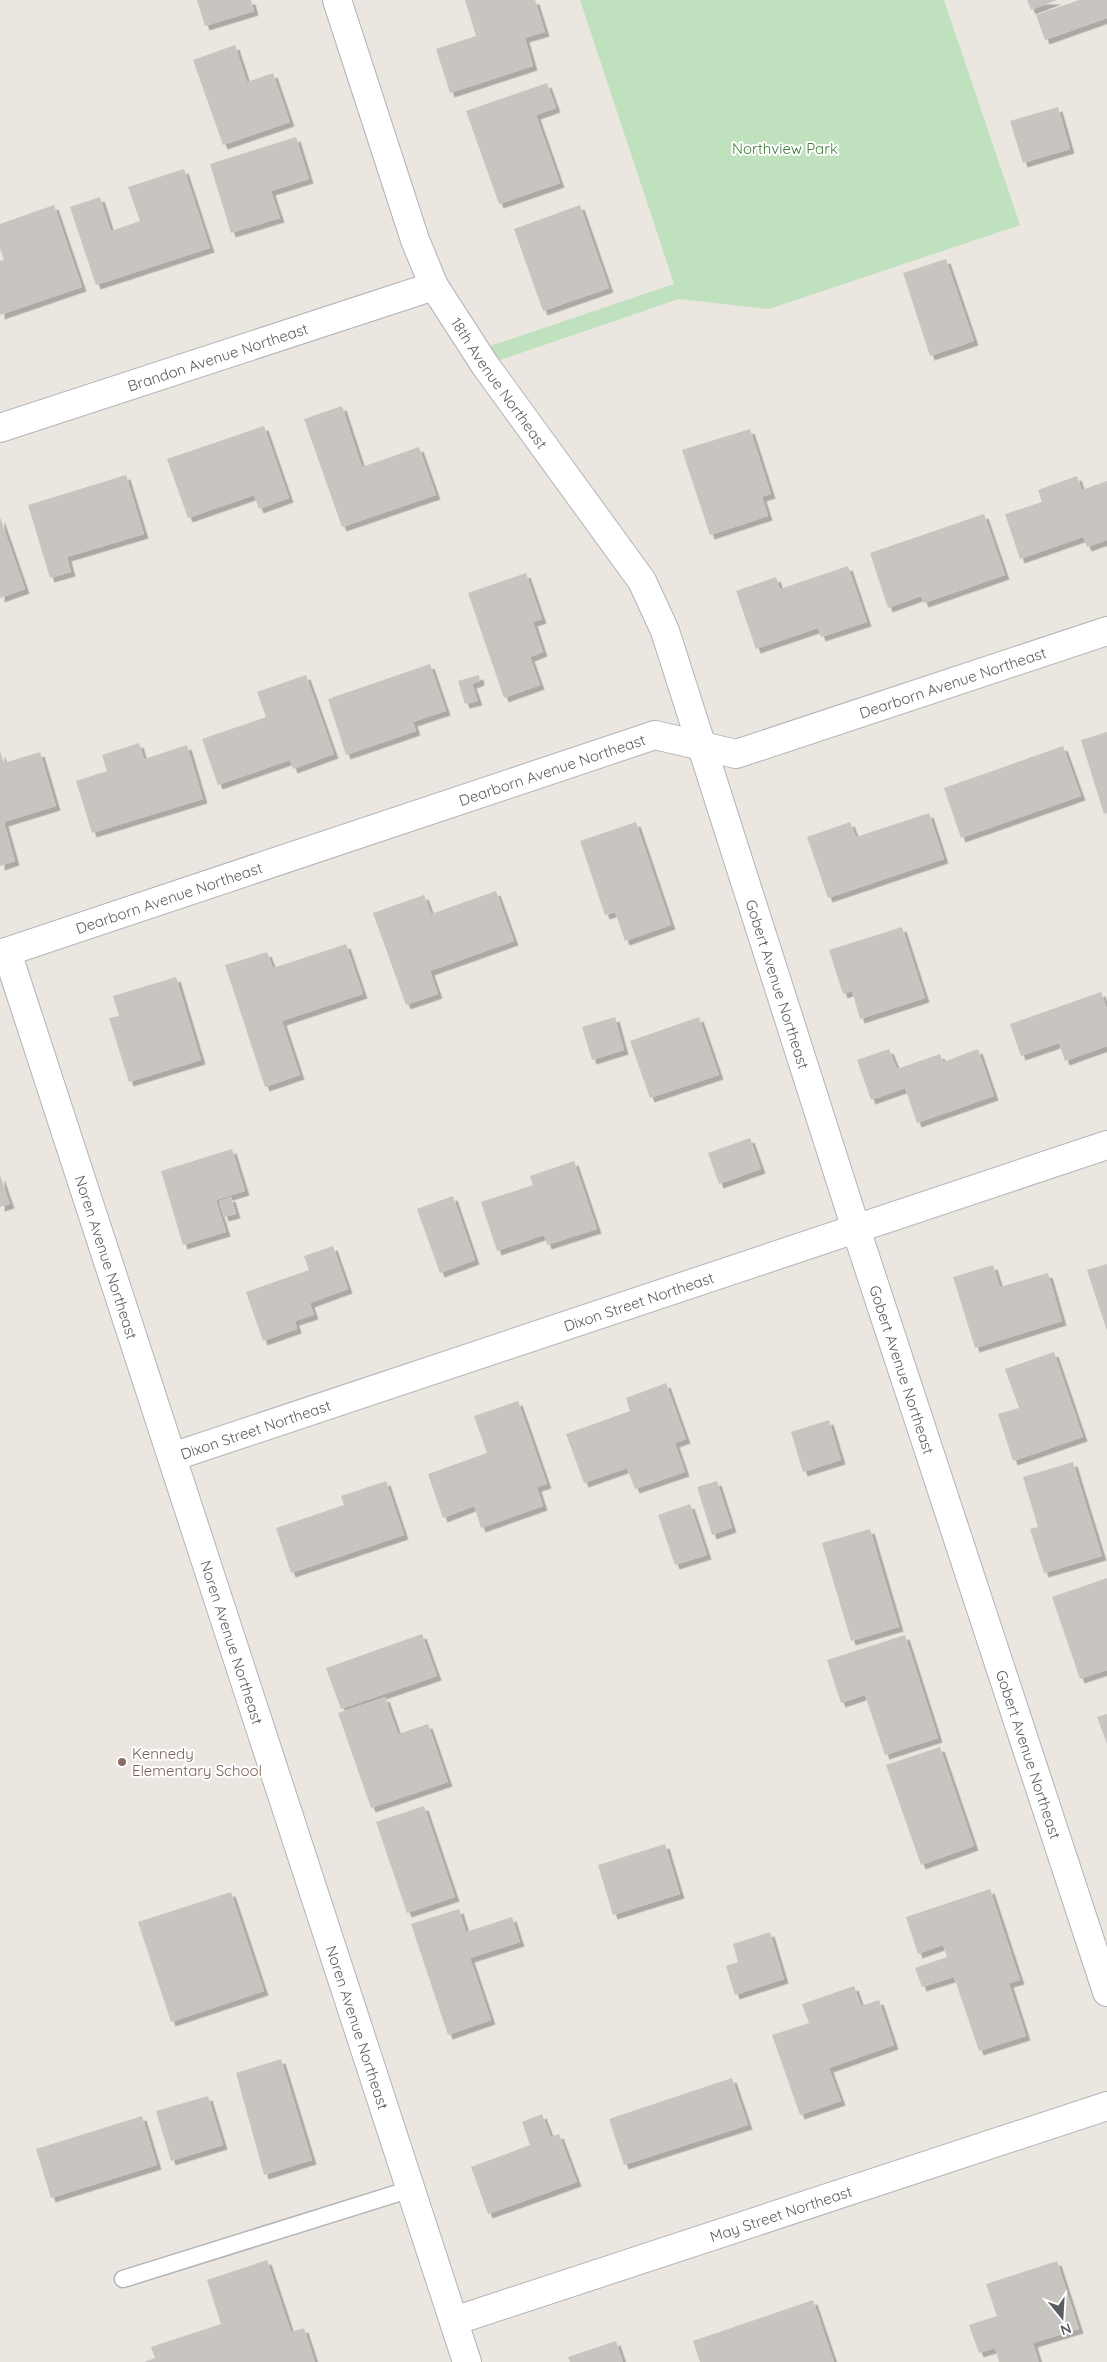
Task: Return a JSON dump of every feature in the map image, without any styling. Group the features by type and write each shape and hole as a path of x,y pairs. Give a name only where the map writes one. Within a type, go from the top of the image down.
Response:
{"street":[{"name":"18th Avenue Northeast","path":"337,0 415,240 434,286 485,365 642,581 665,631 701,746"},
{"name":"Brandon Avenue Northeast","path":"0,428 434,286"},
{"name":"Dearborn Avenue Northeast","path":"3,953 655,735 736,754 1107,631"},
{"name":"Gobert Avenue Northeast","path":"701,746 856,1229 1107,1992"},
{"name":"Noren Avenue Northeast","path":"3,953 172,1457 467,2362"},
{"name":"Dixon Street Northeast","path":"172,1457 1107,1145"},
{"name":"May Street Northeast","path":"454,2321 1107,2106"}],"lane":[{"path":"123,2279 411,2189"}],"green space":[{"name":"Northview Park","path":"580,0 944,0 1020,225 769,309 679,299 485,365 475,351 674,284"}],"building":[{"path":"197,0 251,0 254,11 205,26"},
{"path":"465,0 535,0 545,32 525,38 533,66 450,93 436,49 476,36"},
{"path":"1027,0 1057,0 1031,10"},
{"path":"1079,0 1107,0 1107,18 1045,40 1036,15"},
{"path":"235,45 247,82 273,73 290,122 223,145 193,60"},
{"path":"547,83 556,108 536,115 560,183 499,204 466,111"},
{"path":"1058,107 1070,149 1023,163 1010,121"},
{"path":"296,137 309,179 271,191 280,218 231,233 210,164"},
{"path":"184,169 210,248 96,285 70,207 100,197 111,231 140,221 128,187"},
{"path":"54,205 82,287 0,315 0,261 4,260 0,248 0,224"},
{"path":"580,205 609,288 543,311 514,229"},
{"path":"946,259 974,341 930,356 903,273"},
{"path":"342,406 362,467 419,447 436,495 342,527 304,419"},
{"path":"264,426 289,498 259,509 254,495 188,518 167,459"},
{"path":"750,429 771,494 762,497 768,516 710,535 682,450"},
{"path":"126,475 144,534 67,557 71,572 50,578 28,505"},
{"path":"1077,476 1082,490 1107,481 1107,540 1087,547 1083,537 1020,559 1005,514 1042,502 1038,490"},
{"path":"984,514 1005,575 924,603 921,596 888,608 870,553"},
{"path":"0,517 25,589 0,598"},
{"path":"848,566 867,622 821,637 818,628 756,649 736,591 776,577 780,589"},
{"path":"526,573 542,619 533,622 543,652 530,657 540,685 504,698 468,593"},
{"path":"430,664 446,711 413,722 416,731 346,755 328,699"},
{"path":"306,675 334,754 293,769 290,760 218,785 202,739 266,717 257,692"},
{"path":"479,675 480,681 472,684 478,701 465,704 458,681"},
{"path":"1107,732 1107,813 1104,814 1081,740"},
{"path":"139,743 144,759 187,745 203,799 92,833 76,781 107,771 102,755"},
{"path":"1063,746 1081,796 961,838 944,788"},
{"path":"0,751 4,763 40,752 56,806 4,822 15,861 0,866"},
{"path":"929,813 944,859 828,898 807,837 850,822 856,837"},
{"path":"636,822 671,925 625,941 615,912 605,915 580,841"},
{"path":"496,891 514,941 430,971 438,994 406,1005 373,913 424,895 431,914"},
{"path":"902,927 925,998 860,1019 852,991 843,994 829,950"},
{"path":"346,944 363,994 282,1021 300,1075 265,1087 225,965 267,952 273,968"},
{"path":"176,977 201,1060 129,1082 109,1018 119,1016 113,996"},
{"path":"1101,992 1107,1009 1107,1046 1065,1061 1059,1043 1021,1056 1010,1024"},
{"path":"615,1017 624,1050 592,1060 582,1027"},
{"path":"699,1017 719,1075 650,1098 630,1041"},
{"path":"889,1049 897,1069 940,1054 943,1062 978,1049 994,1096 917,1123 905,1088 871,1100 857,1060"},
{"path":"750,1138 761,1169 719,1184 708,1153"},
{"path":"232,1149 245,1191 216,1200 226,1232 183,1245 161,1171"},
{"path":"574,1161 597,1229 547,1245 544,1235 497,1251 481,1202 533,1185 530,1176"},
{"path":"0,1175 10,1204 0,1207"},
{"path":"453,1196 475,1260 440,1273 417,1209"},
{"path":"231,1197 236,1214 224,1217 219,1201"},
{"path":"333,1246 348,1289 310,1303 314,1315 295,1321 297,1329 263,1341 246,1292 309,1270 304,1256"},
{"path":"1107,1264 1107,1331 1087,1270"},
{"path":"993,1265 1000,1287 1048,1273 1062,1321 975,1348 953,1277"},
{"path":"1054,1352 1083,1437 1013,1461 998,1414 1019,1408 1005,1369"},
{"path":"666,1383 686,1439 675,1443 685,1472 635,1489 627,1468 584,1483 566,1434 630,1411 626,1398"},
{"path":"518,1401 547,1484 537,1487 543,1506 481,1528 474,1506 443,1518 428,1474 487,1453 474,1416"},
{"path":"829,1420 841,1460 803,1472 791,1432"},
{"path":"1073,1462 1102,1556 1044,1573 1030,1529 1038,1527 1023,1477"},
{"path":"386,1481 404,1535 291,1573 276,1528 344,1505 341,1496"},
{"path":"717,1481 732,1528 712,1535 697,1487"},
{"path":"690,1504 707,1555 675,1565 658,1515"},
{"path":"870,1529 899,1627 851,1641 822,1543"},
{"path":"1107,1578 1107,1670 1080,1679 1052,1597"},
{"path":"422,1634 437,1676 341,1709 326,1668"},
{"path":"905,1635 938,1738 885,1755 865,1695 841,1703 827,1660"},
{"path":"385,1697 398,1734 428,1724 448,1782 371,1808 338,1713"},
{"path":"1107,1714 1107,1744 1097,1717"},
{"path":"940,1747 974,1846 921,1865 886,1765"},
{"path":"424,1806 455,1897 407,1913 376,1822"},
{"path":"665,1844 680,1894 613,1915 598,1865"},
{"path":"990,1889 1020,1980 1009,1983 1026,2036 979,2051 954,1977 922,1987 915,1968 947,1957 943,1945 918,1954 906,1917"},
{"path":"231,1892 264,1991 171,2022 138,1922"},
{"path":"459,1909 466,1932 512,1917 520,1942 470,1958 491,2020 448,2035 411,1924"},
{"path":"770,1932 784,1979 735,1995 726,1966 738,1962 733,1944"},
{"path":"854,1986 861,2006 879,2000 894,2045 829,2068 841,2101 800,2115 772,2035 809,2023 802,2004"},
{"path":"281,2059 312,2160 264,2175 236,2073"},
{"path":"732,2078 748,2125 624,2165 609,2119"},
{"path":"208,2096 223,2145 171,2161 156,2111"},
{"path":"542,2114 551,2137 559,2134 577,2182 488,2214 471,2167 530,2145 522,2122"},
{"path":"142,2116 157,2165 51,2198 36,2149"},
{"path":"267,2260 291,2332 304,2328 315,2362 144,2362 155,2358 151,2347 221,2324 207,2280"},
{"path":"1057,2261 1079,2329 1033,2343 1039,2362 999,2362 995,2348 979,2353 969,2325 997,2316 986,2284"},
{"path":"813,2300 834,2362 700,2362 693,2341"},
{"path":"616,2341 623,2362 570,2362 568,2357"}],"place":[{"name":"Kennedy Elementary School","path":"122,1762"}]}
